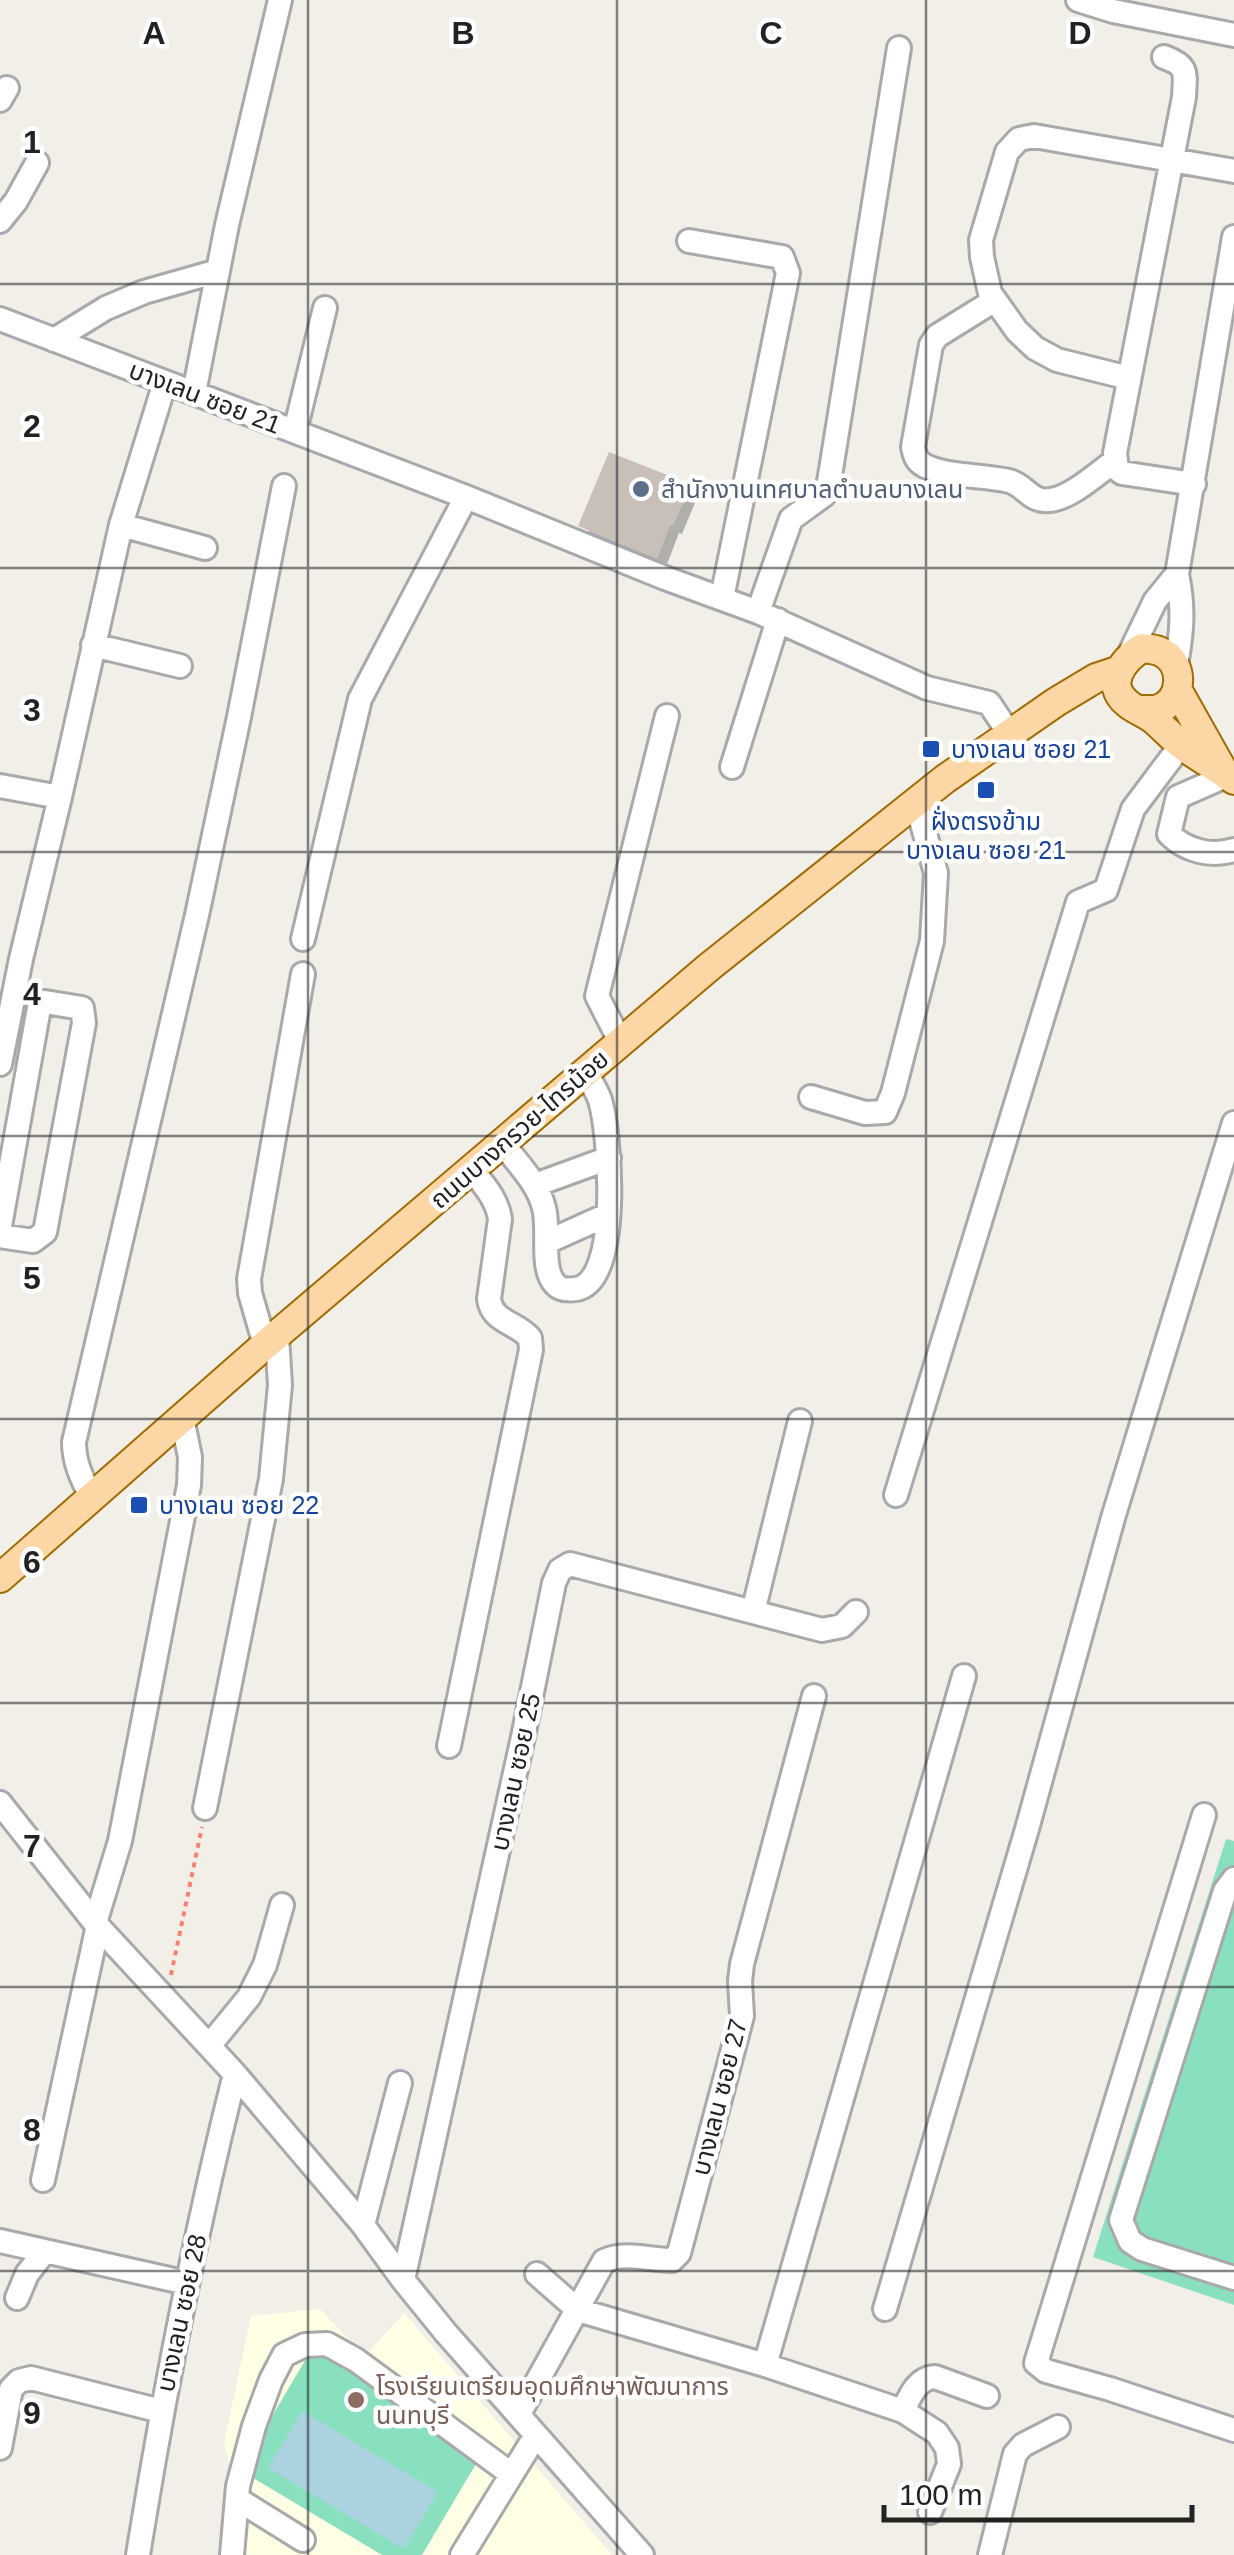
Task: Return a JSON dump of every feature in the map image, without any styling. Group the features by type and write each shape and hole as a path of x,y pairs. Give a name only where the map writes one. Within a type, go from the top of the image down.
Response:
{"main road":[{"path":"1142,648 1162,651 1228,775 1181,745 1117,690 1123,664 1142,648"},
{"name":"ถนนบางกรวย-ไทรน้อย","path":"0,1578 271,1340 709,967 1009,733 1123,664"},
{"path":"1056,702 1155,710 1169,702 1176,677"}],"street":[{"path":"194,393 280,0"},
{"path":"1078,0 1234,35"},
{"path":"732,766 791,520 824,494 829,482 899,48"},
{"path":"1164,57 1179,62 1185,74 1184,97 1117,434 1116,460 1122,473 1194,484"},
{"path":"1128,378 1057,360 1035,348 1017,332 990,293 981,240 1007,152 1019,139 1034,136 1234,172"},
{"path":"0,222 38,164"},
{"path":"1176,677 1183,604 1177,574 1234,237"},
{"path":"689,241 782,256 788,274 722,598"},
{"path":"54,340 106,308 218,270"},
{"path":"995,300 937,336 931,345 913,447 916,459 936,470 1014,482 1028,494 1046,501 1060,498 1116,460"},
{"path":"295,431 325,308"},
{"name":"บางเลน ซอย 21","path":"0,321 295,431 768,616 927,688 989,702 1009,733"},
{"path":"0,1064 121,526 165,382"},
{"path":"92,1498 78,1471 74,1442 200,897 284,486"},
{"path":"303,939 360,698 466,497"},
{"path":"121,526 205,548"},
{"path":"1123,664 1155,601 1177,574"},
{"path":"94,646 180,666"},
{"path":"620,1043 597,996 666,716"},
{"path":"896,1494 1078,902 1106,890 1133,809 1181,745"},
{"path":"1228,775 1178,797 1169,834 1180,845 1212,855 1234,850"},
{"path":"0,786 60,797"},
{"path":"811,1098 865,1114 886,1112 893,1093 932,940 936,872 916,802"},
{"path":"206,1808 271,1479 280,1385 271,1340 250,1293 250,1280 304,974"},
{"path":"0,1226 39,1008 46,1002 82,1008 84,1023 46,1232 33,1241 0,1236"},
{"path":"503,1144 536,1185 544,1207 547,1268 554,1283 563,1289 582,1288 602,1262 608,1214 609,1158 600,1100 586,1072"},
{"path":"884,2309 1028,1829 1113,1518 1234,1123"},
{"path":"536,1185 609,1158"},
{"path":"449,1746 530,1350 530,1338 524,1330 490,1309 500,1220 498,1208 472,1170"},
{"path":"547,1242 608,1214"},
{"path":"42,2180 96,1924 124,1824 190,1485 190,1457 182,1418"},
{"path":"753,1612 800,1421"},
{"name":"บางเลน ซอย 25","path":"403,2280 554,1582 560,1570 570,1564 822,1630 842,1626 856,1612"},
{"path":"765,2365 964,1676"},
{"name":"บางเลน ซอย 27","path":"519,2414 604,2262 630,2256 672,2260 679,2253 742,2016 742,1964 814,1696"},
{"path":"0,1803 96,1924 235,2074 363,2225 446,2333 642,2555"},
{"path":"1204,1815 1036,2364 1046,2371 1234,2430"},
{"path":"1234,1879 1225,1891 1121,2220 1130,2240 1142,2249 1234,2278"},
{"path":"209,2046 249,1997 265,1965 282,1905"},
{"name":"บางเลน ซอย 28","path":"138,2555 161,2410 235,2074"},
{"path":"363,2225 400,2083"},
{"path":"0,2241 187,2284"},
{"path":"17,2298 27,2274 45,2251"},
{"path":"537,2274 578,2310 903,2411 936,2432 947,2448 949,2464 930,2512"},
{"path":"232,2555 237,2498 254,2426 284,2355 305,2345 327,2344 356,2360 510,2474"},
{"path":"903,2411 918,2384 926,2378 935,2377 988,2396"},
{"path":"0,2448 11,2389 18,2381 30,2378 161,2410"},
{"path":"990,2555 1015,2454 1058,2426"},
{"path":"462,2555 536,2435"},
{"path":"237,2498 303,2540"}],"path":[{"path":"166,1999 206,1808"}],"shaded area":[{"name":"โรงเรียนเตรียมอุดมศึกษาพัฒนาการ นนทบุรี","path":"320,2309 365,2356 404,2313 612,2555 230,2555 237,2495 224,2443 251,2316"}],"green space":[{"path":"1226,1839 1234,1841 1234,2305 1093,2257"},
{"path":"312,2349 483,2452 422,2555 382,2555 240,2470"}],"water":[{"path":"302,2411 438,2492 404,2549 268,2468"}],"building":[{"path":"609,452 690,484 657,558 578,526"}],"place":[{"name":"สำนักงานเทศบาลตำบลบางเลน","path":"641,489"},
{"name":"บางเลน ซอย 21","path":"931,749"},
{"name":"ฝั่งตรงข้าม บางเลน ซอย 21","path":"986,790"},
{"name":"บางเลน ซอย 22","path":"139,1505"},
{"name":"โรงเรียนเตรียมอุดมศึกษาพัฒนาการ นนทบุรี","path":"356,2400"}]}
